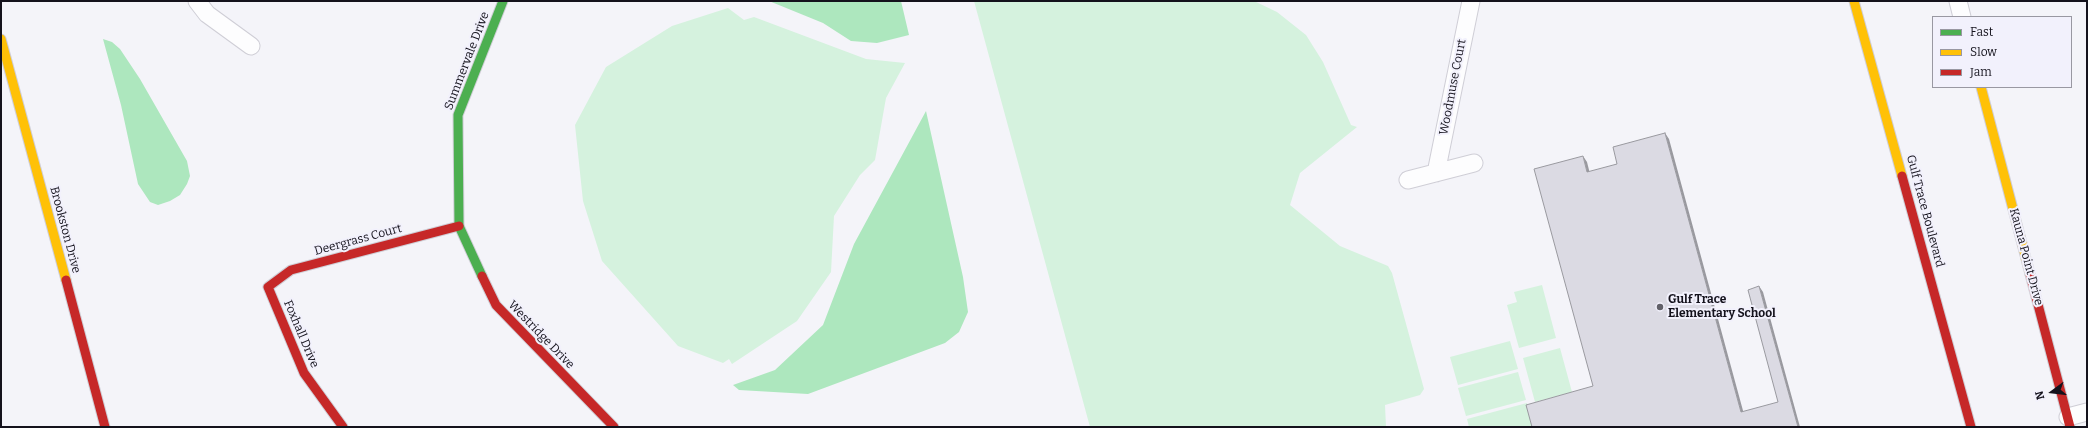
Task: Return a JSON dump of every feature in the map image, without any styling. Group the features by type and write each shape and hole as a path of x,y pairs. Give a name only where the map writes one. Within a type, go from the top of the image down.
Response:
{"street":[{"path":"197,1 207,14 251,46"},
{"name":"Summervale Drive","path":"458,226 458,115 503,1"},
{"name":"Woodmuse Court","path":"1436,173 1471,1"},
{"name":"Gulf Trace Boulevard","path":"1854,1 1971,427"},
{"path":"1958,1 1962,16"},
{"name":"Brookston Drive","path":"1,39 105,427"},
{"name":"Kauna Point Drive","path":"1981,88 2069,422"},
{"path":"1408,180 1474,163"},
{"name":"Deergrass Court","path":"268,287 291,270 458,226"},
{"name":"Westridge Drive","path":"458,226 496,305 614,427"},
{"name":"Foxhall Drive","path":"268,287 304,373 343,427"},
{"path":"2069,422 2087,412"}],"shaded area":[{"path":"769,1 901,1 909,35 877,43 851,41 823,23"},
{"path":"974,1 1254,1 1277,12 1306,35 1323,62 1351,125 1357,127 1300,173 1290,205 1340,246 1388,266 1392,273 1424,389 1420,395 1385,405 1386,427 1090,427"},
{"path":"728,8 744,20 754,17 866,59 905,63 886,98 875,160 860,175 834,216 831,272 797,321 732,364 729,359 723,363 678,346 602,261 583,201 575,125 606,67 672,26"},
{"path":"103,39 112,42 120,49 140,79 187,161 190,176 187,184 180,195 170,201 158,205 150,202 138,184 121,105"},
{"path":"926,111 963,277 968,312 959,332 945,343 808,394 739,390 733,385 775,370 823,325 854,244"},
{"path":"1542,285 1556,338 1519,348 1507,305 1517,302 1514,292"},
{"path":"1510,341 1518,369 1458,385 1450,357"},
{"path":"1560,348 1572,392 1535,402 1523,358"},
{"path":"1518,372 1526,400 1466,416 1458,388"},
{"path":"1527,403 1533,427 1469,427 1467,419"}],"building":[{"path":"1665,133 1741,412 1778,402 1748,290 1759,286 1798,427 1532,427 1526,405 1593,386 1534,169 1583,156 1587,172 1617,164 1613,147"}],"traffic: fast":[{"path":"482,276 459,226 458,115 503,1"}],"traffic: slow":[{"path":"1854,1 1902,176"},
{"path":"1,39 66,280"},
{"path":"1981,88 2030,274"}],"traffic: jam":[{"path":"1902,176 1971,427"},
{"path":"343,427 304,373 268,287 291,270 459,226"},
{"path":"2030,274 2070,427"},
{"path":"482,276 496,305 614,427"},
{"path":"66,280 105,427"}],"place":[{"name":"Gulf Trace Elementary School","path":"1660,307"}]}
